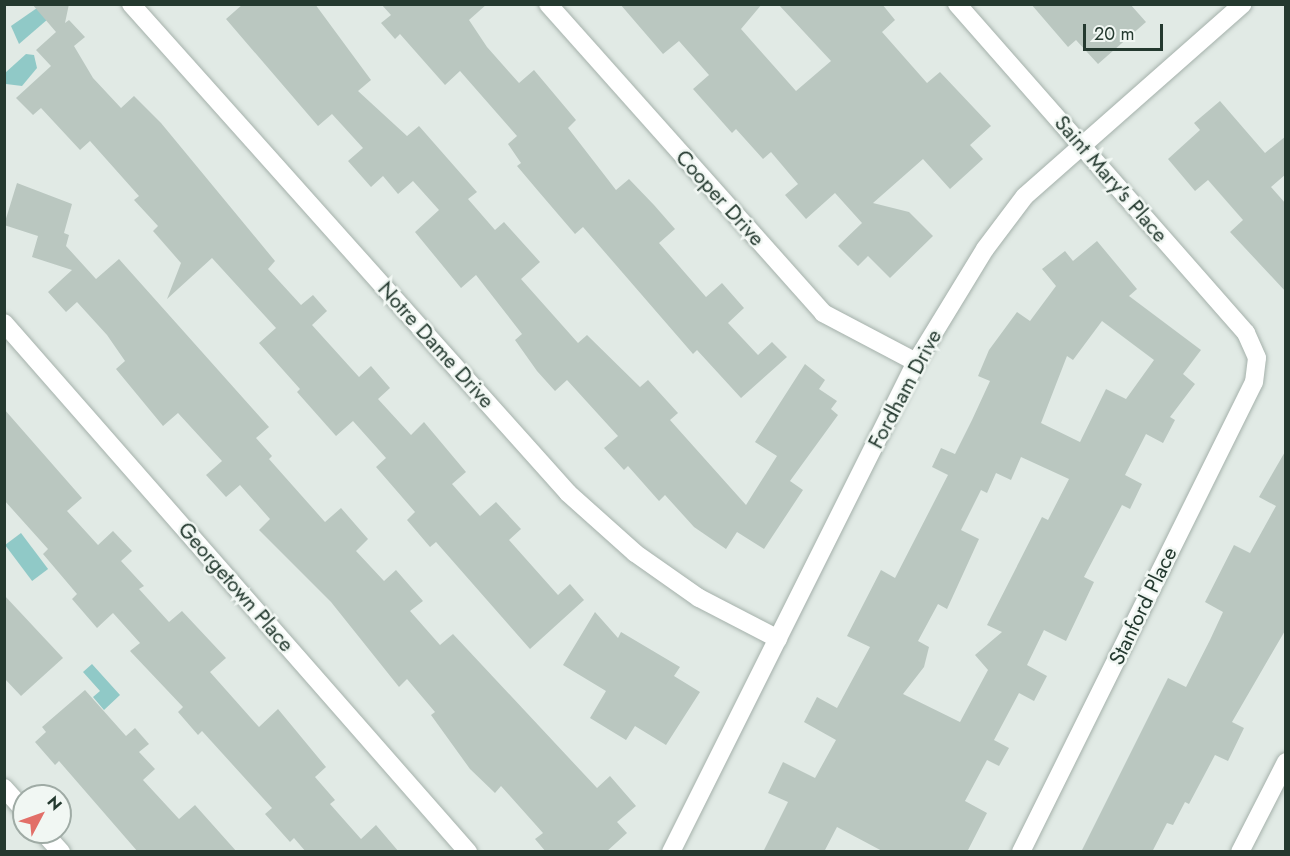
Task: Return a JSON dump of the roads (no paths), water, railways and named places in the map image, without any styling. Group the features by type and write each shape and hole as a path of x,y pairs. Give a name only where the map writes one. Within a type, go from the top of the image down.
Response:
{"street":[{"name":"Notre Dame Drive","path":"131,4 568,493 635,553 699,598 778,639"},
{"name":"Cooper Drive","path":"548,4 824,314 916,362"},
{"name":"Saint Mary's Place","path":"957,4 1246,333 1257,358"},
{"name":"Fordham Drive","path":"671,852 916,362 998,231 1025,196 1243,4"},
{"name":"Georgetown Place","path":"4,322 468,852"},
{"name":"Stanford Place","path":"1021,852 1254,382 1257,358"},
{"path":"1240,852 1286,762"}],"water":[{"path":"37,8 48,19 19,44 11,26"},
{"path":"26,54 34,55 37,68 22,86 6,84 5,73"},
{"path":"21,533 48,569 32,581 5,545"},
{"path":"92,664 120,695 104,710 93,697 100,691 83,672"}]}
